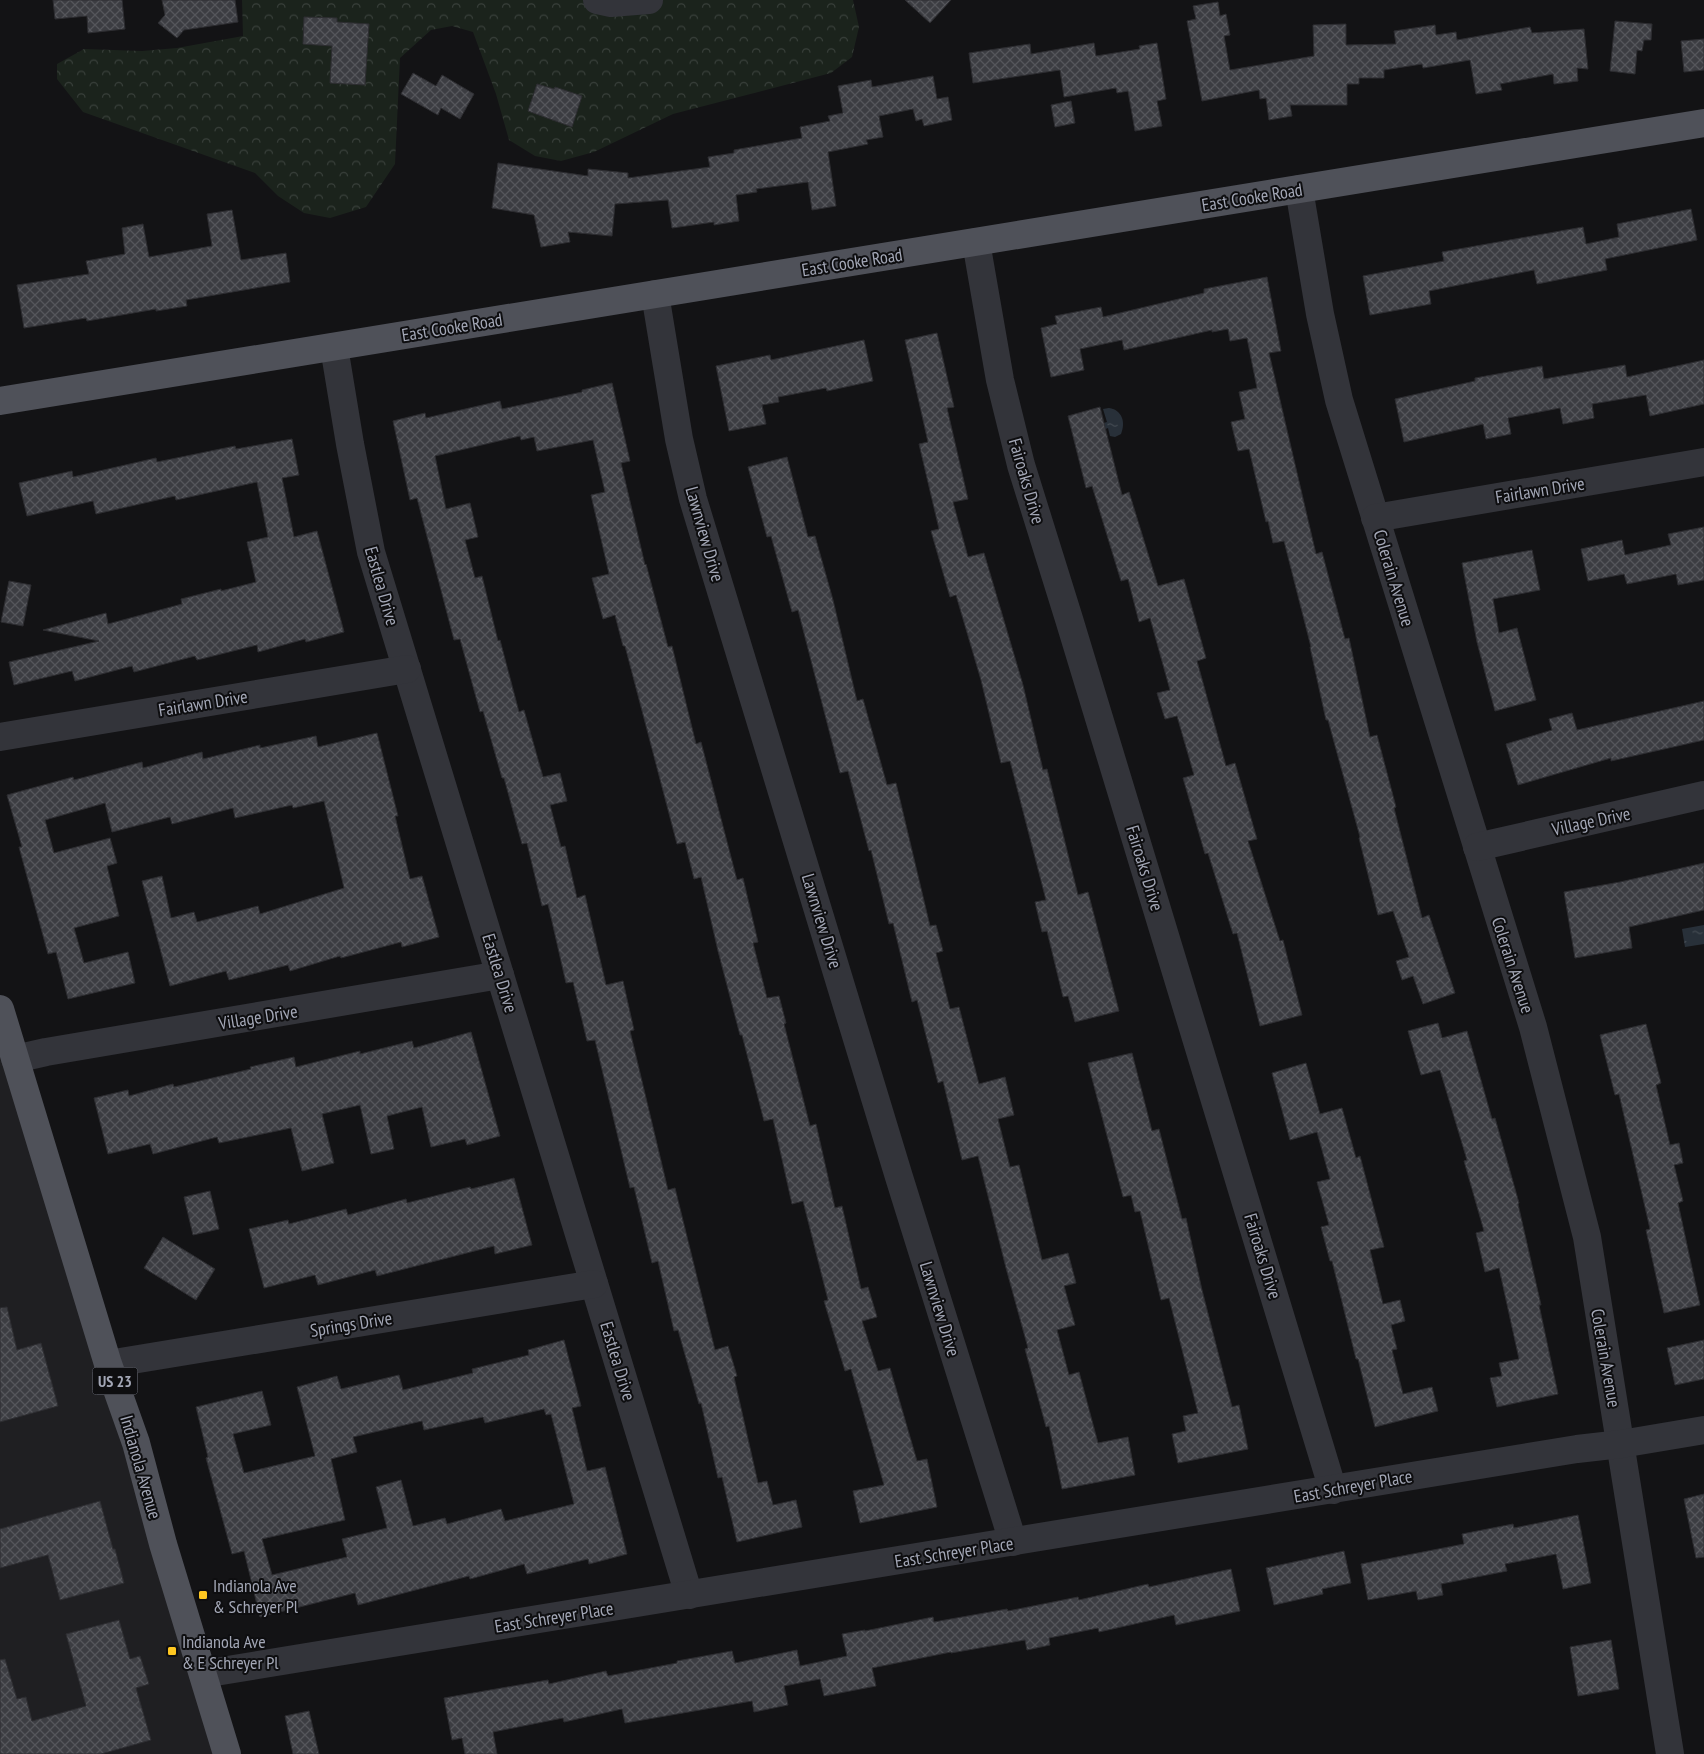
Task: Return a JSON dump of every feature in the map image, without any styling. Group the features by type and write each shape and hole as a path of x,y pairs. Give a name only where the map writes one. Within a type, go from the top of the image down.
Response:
{"main road":[{"name":"East Cooke Road","path":"0,401 1704,123"},
{"name":"Indianola Avenue","path":"0,1009 108,1364 136,1443 163,1544 227,1754"}],"street":[{"path":"597,0 611,3 649,0"},
{"name":"Colerain Avenue","path":"1299,189 1320,314 1339,400 1533,1027 1587,1237 1670,1754"},
{"name":"Fairoaks Drive","path":"976,242 1000,380 1021,465 1333,1490"},
{"name":"Lawnview Drive","path":"655,294 679,439 693,499 1012,1542"},
{"name":"Eastlea Drive","path":"334,347 371,552 689,1594"},
{"name":"Fairlawn Drive","path":"1375,518 1704,462"},
{"name":"Fairlawn Drive","path":"0,737 407,669"},
{"name":"Village Drive","path":"1477,847 1704,796"},
{"name":"Village Drive","path":"15,1059 46,1052 500,976"},
{"name":"Springs Drive","path":"108,1364 594,1284"},
{"name":"East Schreyer Place","path":"203,1674 1577,1449 1621,1444 1704,1430"}],"shaded area":[{"path":"0,1013 225,1754 0,1754"}],"green space":[{"path":"242,0 853,0 859,27 852,57 831,73 673,114 594,152 561,161 535,156 509,140 496,94 473,32 452,26 431,30 400,58 395,164 366,207 330,218 304,213 278,196 255,173 83,112 57,79 57,64 84,49 142,51 177,48 243,36"}],"water":[{"path":"1109,408 1117,411 1123,421 1121,434 1115,437 1110,436 1108,428 1103,430 1101,424 1107,422 1103,409"},
{"path":"1704,925 1704,944 1685,947 1682,929"}],"building":[{"path":"53,0 122,0 125,29 88,33 87,16 55,19"},
{"path":"162,0 235,0 238,22 184,30 177,38 158,23 165,15"},
{"path":"905,0 951,0 930,23"},
{"path":"1218,2 1220,16 1226,14 1230,35 1224,36 1230,70 1314,56 1313,25 1346,24 1346,45 1396,44 1394,31 1435,25 1436,35 1456,32 1457,40 1530,27 1532,33 1584,29 1588,69 1577,68 1578,81 1554,84 1553,74 1500,84 1502,90 1476,94 1470,60 1423,68 1422,64 1384,70 1384,78 1359,78 1359,84 1347,84 1347,105 1290,105 1292,116 1269,120 1266,98 1260,99 1259,90 1202,101 1187,21 1196,19 1193,6"},
{"path":"304,17 337,18 337,22 369,24 365,85 330,83 332,46 303,44"},
{"path":"1615,21 1652,24 1651,40 1644,40 1642,51 1637,50 1635,74 1610,71"},
{"path":"1704,39 1704,70 1684,72 1681,41"},
{"path":"1094,43 1096,56 1140,49 1139,46 1157,43 1166,99 1157,101 1162,126 1135,131 1128,91 1117,93 1116,88 1064,97 1060,70 973,83 969,53 1030,44 1031,54"},
{"path":"413,73 436,86 442,75 474,94 460,119 441,108 438,115 401,94"},
{"path":"933,76 937,99 948,97 952,120 924,126 922,119 916,121 913,109 879,116 883,137 866,140 868,144 828,152 836,206 812,210 808,182 756,189 757,192 736,195 739,221 714,225 714,222 672,228 668,200 615,204 612,236 568,232 570,242 541,247 534,215 492,208 498,163 588,176 588,169 628,173 628,178 710,167 708,157 734,153 734,150 802,138 800,127 830,121 828,116 843,113 838,86 871,80 872,87"},
{"path":"537,84 554,89 555,87 582,96 572,127 528,111"},
{"path":"1071,101 1075,123 1055,127 1051,105"},
{"path":"1691,209 1697,240 1605,259 1607,270 1537,284 1534,270 1429,291 1431,304 1370,315 1363,276 1444,261 1442,252 1583,227 1586,244 1619,237 1617,224"},
{"path":"232,210 241,260 286,253 290,282 186,300 187,306 156,311 156,309 87,321 86,318 24,328 17,285 89,274 86,261 125,254 122,228 143,224 149,257 212,246 207,214"},
{"path":"1267,277 1281,351 1269,353 1316,554 1322,552 1345,639 1349,638 1370,737 1377,735 1422,918 1429,915 1455,993 1423,1004 1413,976 1402,980 1396,961 1409,957 1393,911 1378,915 1360,837 1328,720 1326,720 1311,647 1284,541 1273,543 1268,521 1266,522 1249,449 1238,451 1231,422 1245,419 1239,392 1257,388 1247,338 1230,341 1228,329 1212,332 1212,330 1124,350 1122,340 1080,349 1084,370 1051,377 1041,328 1057,324 1055,316 1101,307 1103,317 1204,293 1204,289"},
{"path":"937,333 954,407 947,408 968,499 953,502 968,557 984,553 1023,685 1043,770 1047,769 1078,895 1088,892 1119,1011 1075,1022 1068,996 1063,997 1047,931 1042,932 1035,902 1046,900 1010,761 1001,763 981,680 956,595 950,597 931,531 939,529 919,444 928,442 905,340"},
{"path":"864,340 873,381 827,391 826,388 778,397 779,402 762,405 766,424 729,431 716,366 770,355 771,360"},
{"path":"1704,360 1704,404 1650,416 1646,395 1592,404 1594,418 1563,424 1560,408 1508,418 1511,434 1486,439 1483,424 1404,442 1395,399 1475,381 1475,378 1542,366 1544,379 1625,365 1627,377"},
{"path":"612,383 630,461 621,463 645,565 668,647 672,646 696,744 701,742 737,880 743,878 758,942 753,943 767,998 779,996 786,1023 784,1024 810,1126 816,1124 835,1208 842,1206 861,1289 868,1287 877,1317 862,1321 878,1371 890,1368 917,1461 927,1459 937,1507 860,1523 853,1491 884,1485 851,1369 845,1371 824,1301 828,1300 803,1201 792,1204 773,1119 764,1121 718,951 701,877 694,879 685,842 677,844 625,646 623,646 615,615 603,619 592,578 609,574 591,495 605,492 593,440 537,451 534,437 521,440 520,436 435,456 446,509 470,503 478,537 465,540 475,578 482,576 498,641 500,640 519,712 524,710 543,777 560,773 567,801 550,805 561,847 565,846 577,898 585,895 606,985 623,981 634,1030 630,1031 668,1190 675,1188 715,1350 728,1346 737,1376 734,1377 758,1483 767,1481 773,1505 796,1500 802,1527 737,1542 722,1477 718,1478 701,1403 699,1404 678,1330 674,1331 658,1261 652,1263 634,1187 630,1188 595,1040 587,1041 573,982 566,983 548,904 542,906 527,843 522,844 483,711 480,712 460,639 454,640 417,498 410,500 393,421 425,413 426,418 500,401 502,409 582,392 582,390"},
{"path":"1100,407 1122,495 1129,492 1158,586 1184,579 1206,658 1197,661 1226,766 1235,763 1257,839 1248,841 1280,941 1283,940 1302,1015 1260,1026 1237,933 1233,934 1208,853 1205,854 1183,778 1194,775 1177,716 1165,719 1157,693 1170,690 1150,618 1139,622 1128,579 1121,581 1092,486 1086,488 1068,416"},
{"path":"292,439 299,475 282,478 294,537 317,531 344,632 306,642 305,639 258,652 257,645 197,660 195,656 134,672 132,666 75,681 72,671 14,685 9,662 99,641 43,630 106,613 108,624 182,604 181,599 256,582 247,542 268,537 257,482 176,500 175,496 96,514 93,501 27,516 19,483 72,471 73,477 156,458 157,462 235,446 236,449"},
{"path":"787,457 808,537 815,536 833,600 857,701 863,699 887,785 896,783 930,926 936,925 943,951 936,953 950,1009 959,1007 979,1084 1005,1077 1014,1115 998,1119 1010,1167 1019,1165 1042,1260 1068,1253 1076,1283 1064,1286 1075,1325 1057,1330 1069,1375 1079,1372 1098,1443 1128,1437 1135,1475 1062,1489 1049,1426 1046,1427 1025,1349 1028,1348 978,1156 962,1160 943,1081 938,1083 917,1000 912,1002 893,923 889,924 871,850 869,851 848,771 840,773 798,610 792,612 771,536 767,537 748,467"},
{"path":"1704,527 1704,580 1678,585 1676,574 1627,584 1624,574 1588,581 1581,549 1622,540 1625,555 1671,545 1668,534"},
{"path":"1532,550 1540,590 1493,599 1499,633 1517,628 1536,700 1495,711 1477,642 1462,563"},
{"path":"9,581 31,585 23,626 1,622"},
{"path":"1704,701 1704,740 1611,761 1611,758 1518,785 1506,744 1552,730 1549,719 1572,713 1577,730"},
{"path":"377,733 398,816 395,816 410,879 422,876 439,937 402,947 401,942 341,958 340,956 290,971 288,965 229,980 226,971 170,986 142,881 162,876 171,918 194,912 197,922 258,906 260,914 344,888 324,801 293,808 292,805 235,818 233,808 172,824 170,817 112,832 105,803 45,820 54,853 110,838 117,863 107,866 119,916 74,928 84,963 128,952 135,983 68,999 56,952 48,954 19,847 22,847 7,795 73,777 74,780 142,762 143,768 202,752 203,759 260,745 260,748 316,736 318,747"},
{"path":"1704,863 1704,910 1629,927 1632,948 1575,958 1564,892 1620,882"},
{"path":"1438,1023 1442,1038 1467,1031 1492,1119 1495,1118 1519,1203 1558,1394 1497,1407 1490,1378 1502,1376 1499,1363 1519,1359 1499,1268 1485,1272 1476,1233 1484,1231 1464,1161 1467,1160 1440,1070 1421,1075 1408,1031"},
{"path":"1646,1024 1661,1083 1656,1085 1670,1145 1679,1143 1683,1163 1674,1165 1683,1201 1678,1203 1700,1305 1664,1313 1646,1230 1650,1229 1619,1094 1615,1095 1600,1035"},
{"path":"471,1032 500,1136 467,1145 465,1139 431,1147 422,1107 387,1116 394,1149 371,1154 360,1105 322,1114 334,1163 302,1171 291,1128 219,1143 217,1137 153,1154 150,1144 108,1154 94,1098 128,1090 129,1096 173,1084 174,1087 294,1057 296,1067 360,1051 360,1054 412,1041 414,1048"},
{"path":"1132,1053 1152,1131 1159,1129 1182,1219 1186,1218 1232,1407 1239,1405 1248,1449 1178,1463 1172,1434 1186,1431 1183,1416 1198,1413 1169,1298 1161,1300 1140,1211 1135,1212 1131,1195 1123,1197 1088,1063"},
{"path":"1306,1063 1320,1114 1342,1108 1356,1158 1360,1156 1384,1247 1370,1250 1383,1304 1400,1300 1405,1321 1391,1325 1397,1349 1392,1350 1403,1394 1432,1387 1438,1411 1375,1427 1332,1261 1330,1261 1321,1227 1329,1225 1317,1182 1330,1179 1317,1132 1290,1140 1272,1073"},
{"path":"514,1178 532,1245 495,1254 494,1246 377,1276 375,1270 318,1285 315,1275 264,1288 249,1229 288,1220 289,1224 346,1209 348,1215 406,1199 407,1203"},
{"path":"210,1191 219,1229 193,1235 184,1197"},
{"path":"163,1237 215,1269 196,1300 144,1268"},
{"path":"7,1307 17,1350 41,1343 58,1406 0,1422 0,1308"},
{"path":"564,1340 581,1406 572,1408 587,1471 605,1467 627,1554 589,1564 588,1559 527,1574 524,1564 470,1579 469,1576 358,1605 355,1593 260,1617 244,1551 232,1554 206,1458 208,1457 196,1407 262,1391 271,1425 233,1434 244,1473 315,1456 297,1387 337,1376 341,1389 399,1375 403,1390 473,1373 472,1369 529,1355 528,1350","holes":["544,1409 546,1415 551,1414 574,1504 505,1521 501,1509 447,1524 445,1518 413,1526 401,1480 376,1487 387,1528 342,1539 347,1557 272,1575 262,1539 345,1520 331,1459 357,1452 353,1437 422,1421 424,1430 483,1417 485,1423"]},
{"path":"1704,1340 1704,1379 1675,1385 1667,1348"},
{"path":"1704,1494 1704,1557 1696,1558 1684,1499"},
{"path":"100,1501 124,1583 60,1600 48,1555 0,1568 0,1529"},
{"path":"1578,1515 1591,1583 1563,1589 1556,1554 1505,1564 1507,1571 1441,1584 1443,1595 1418,1600 1416,1591 1368,1600 1361,1564 1464,1544 1462,1534 1513,1524 1514,1528"},
{"path":"1344,1551 1351,1583 1322,1589 1323,1594 1274,1605 1266,1568"},
{"path":"1231,1569 1240,1611 1176,1625 1174,1615 1099,1632 1098,1628 1049,1638 1050,1645 1027,1650 1025,1640 951,1652 872,1668 876,1686 824,1696 820,1679 784,1686 788,1705 754,1712 752,1701 625,1723 622,1709 564,1722 563,1718 493,1732 497,1754 465,1754 462,1738 452,1740 444,1698 548,1680 549,1684 606,1671 608,1676 732,1651 735,1663 797,1650 800,1666 847,1656 842,1634 933,1617 934,1622 1007,1609 1008,1611 1078,1597 1079,1600 1148,1584 1149,1587"},
{"path":"119,1620 130,1659 140,1656 149,1684 136,1688 151,1740 101,1754 0,1754 0,1660 5,1659 17,1699 26,1697 32,1721 86,1706 66,1634"},
{"path":"1611,1640 1619,1689 1578,1696 1570,1647"},
{"path":"309,1711 319,1754 293,1754 285,1716"}],"place":[{"name":"Indianola Ave & Schreyer Pl","path":"203,1595"},
{"name":"Indianola Ave & E Schreyer Pl","path":"172,1651"}]}
